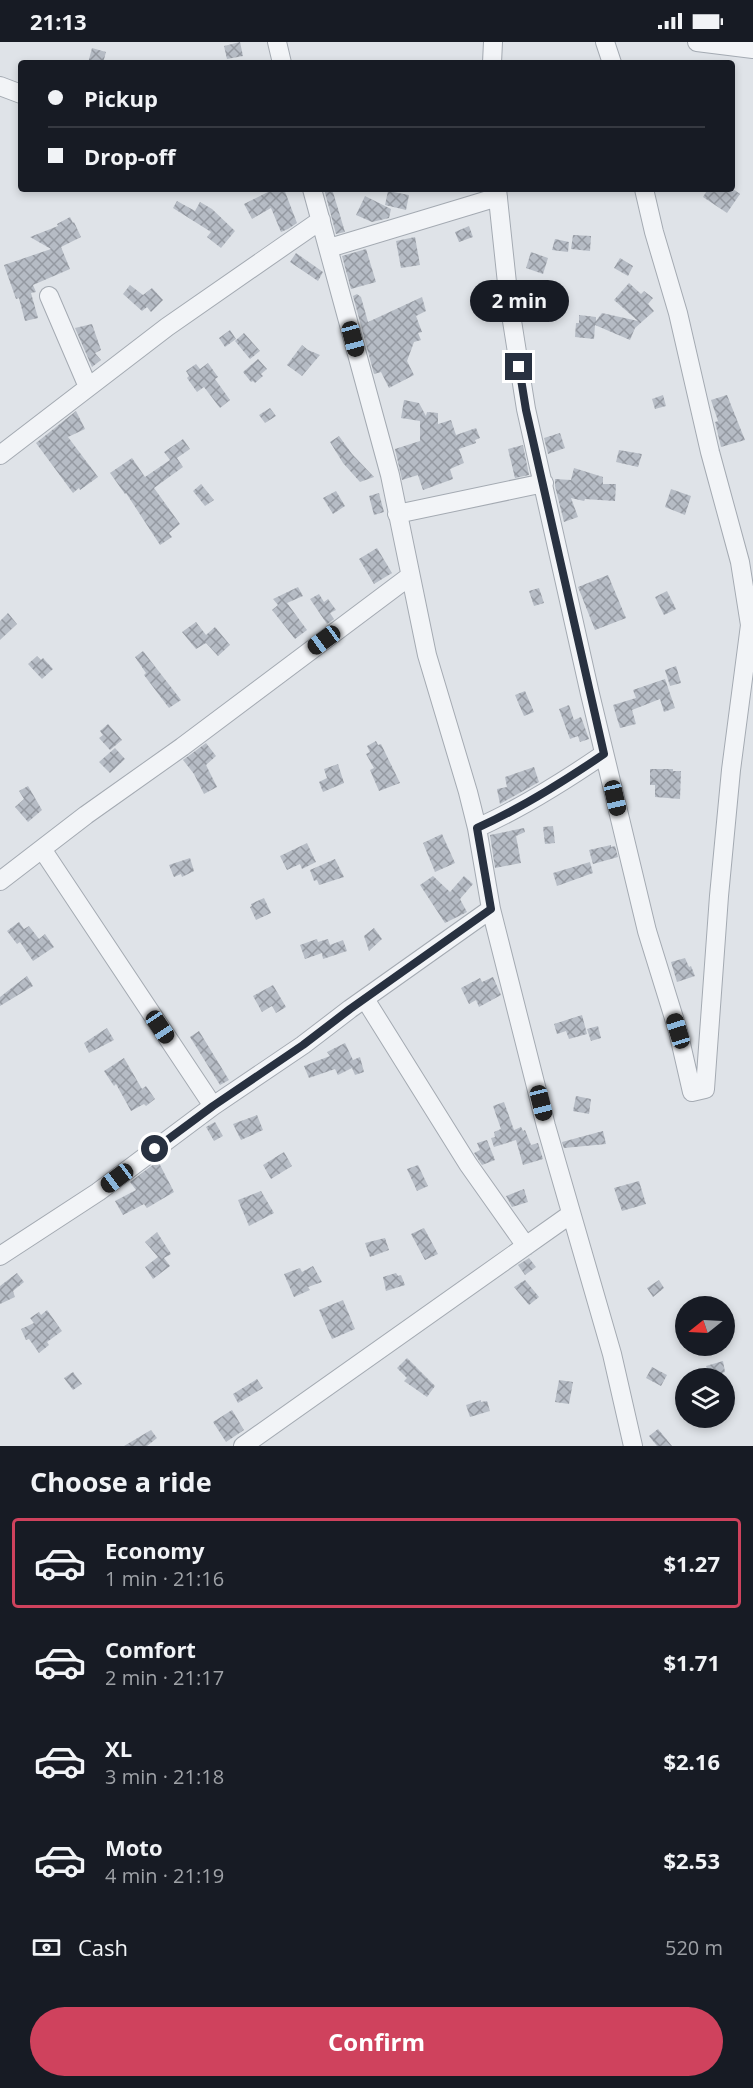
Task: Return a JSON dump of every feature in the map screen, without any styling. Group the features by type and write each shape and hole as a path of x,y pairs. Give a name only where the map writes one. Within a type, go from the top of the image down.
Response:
{"street":[{"path":"277,42 281,60"},
{"path":"492,60 493,42"},
{"path":"605,42 611,60"},
{"path":"697,42 753,49"},
{"path":"0,86 18,93"},
{"path":"313,192 390,475 427,655 477,828 491,909 571,1214 612,1354 633,1446"},
{"path":"328,248 497,193 509,302 526,410 646,931 678,1031 692,1092 705,1089 731,770 750,625 740,562 710,452 678,313 645,192"},
{"path":"0,455 167,327 321,220"},
{"path":"49,296 88,387"},
{"path":"397,514 544,483"},
{"path":"0,881 410,576"},
{"path":"477,828 503,817 557,786 604,754"},
{"path":"42,849 213,1106"},
{"path":"0,1256 98,1192 213,1106 303,1045 491,909"},
{"path":"365,999 468,1164 526,1246"},
{"path":"243,1446 571,1214"}],"building":[{"path":"240,42 243,56 227,59 224,46"},
{"path":"92,48 106,52 104,60 89,60"},
{"path":"735,190 740,194 727,213 703,197 706,192"},
{"path":"268,192 285,192 297,223 281,232 271,208 252,219 244,204"},
{"path":"325,192 333,192 345,232 336,234"},
{"path":"388,192 409,195 406,210 385,205"},
{"path":"365,196 391,209 389,218 372,222 356,215"},
{"path":"177,201 195,211 200,202 212,209 235,231 221,248 207,237 211,232 173,208"},
{"path":"70,217 81,237 61,247 70,269 33,285 36,292 31,293 38,318 25,321 19,298 16,299 4,265 51,249 30,237 58,226 57,224"},
{"path":"469,226 473,237 459,242 455,232"},
{"path":"573,235 591,236 590,251 571,249"},
{"path":"415,237 420,265 401,268 396,241"},
{"path":"555,239 569,242 568,252 552,250"},
{"path":"366,249 376,282 351,289 342,256"},
{"path":"531,252 548,258 543,274 526,268"},
{"path":"296,253 323,272 318,281 290,262"},
{"path":"620,258 633,266 628,276 614,268"},
{"path":"629,283 641,294 644,291 653,298 648,304 654,311 635,328 630,340 595,325 594,339 575,337 579,315 596,317 596,321 602,313 638,321 614,300"},
{"path":"130,285 143,295 152,288 163,300 151,312 147,307 142,311 123,294"},
{"path":"357,294 361,297 368,322 422,297 426,311 416,316 422,332 418,333 421,340 414,342 407,361 414,375 389,388 381,372 374,374 353,296"},
{"path":"92,324 101,350 95,353 101,360 92,367 75,328"},
{"path":"230,330 236,339 225,347 219,338"},
{"path":"244,333 260,351 250,359 235,341"},
{"path":"302,345 320,355 302,376 287,365"},
{"path":"258,359 267,369 255,383 251,382 243,372"},
{"path":"208,363 218,377 215,379 230,400 220,408 204,387 197,392 187,378 189,376 186,371 196,364 200,369"},
{"path":"663,395 666,406 655,409 652,399"},
{"path":"727,395 745,440 721,447 715,422 718,421 711,400"},
{"path":"404,400 419,403 426,416 427,412 438,413 438,424 451,420 456,435 476,428 480,438 475,440 476,443 459,449 464,463 450,469 453,479 423,490 418,475 402,480 395,449 420,441 420,421 401,418"},
{"path":"270,408 276,416 265,423 259,415"},
{"path":"76,411 85,429 68,437 98,477 73,493 36,443"},
{"path":"560,433 565,448 548,454 544,438"},
{"path":"339,436 374,477 360,482 343,463 330,442"},
{"path":"183,439 190,449 177,458 183,467 154,488 180,524 169,533 172,537 160,545 110,473 132,458 145,477 170,460 164,452"},
{"path":"523,445 529,475 515,478 508,449"},
{"path":"619,450 642,454 638,467 616,462"},
{"path":"574,468 603,477 603,484 616,484 615,501 585,499 584,501 571,498 578,517 564,522 555,479 571,480"},
{"path":"201,484 214,500 205,506 193,491"},
{"path":"671,489 691,496 685,515 665,507"},
{"path":"336,491 345,506 333,514 323,498"},
{"path":"379,493 384,512 374,515 369,496"},
{"path":"377,548 392,573 374,584 359,559"},
{"path":"608,575 626,618 595,630 578,587"},
{"path":"298,587 303,596 287,603 307,630 295,639 272,610 278,605 273,599"},
{"path":"539,588 544,603 534,606 529,591"},
{"path":"667,591 676,609 664,615 655,597"},
{"path":"319,594 324,602 328,599 336,610 330,613 334,619 327,624 310,599"},
{"path":"8,613 17,624 0,640 0,621"},
{"path":"196,622 206,635 215,627 230,645 218,656 206,643 196,649 182,632"},
{"path":"143,651 181,700 169,708 144,675 146,673 135,657"},
{"path":"37,656 41,660 43,658 53,669 42,679 28,664"},
{"path":"676,666 681,683 670,686 665,670"},
{"path":"665,679 675,708 664,712 660,699 632,710 636,724 620,728 613,705 636,698 633,690"},
{"path":"525,691 534,712 524,716 515,695"},
{"path":"569,705 574,720 581,717 589,739 580,742 578,736 570,739 559,709"},
{"path":"108,724 122,740 110,750 99,738 103,735 100,731"},
{"path":"376,741 378,745 381,744 400,783 379,791 370,770 374,768 366,754 370,752 367,746"},
{"path":"206,743 216,756 206,765 217,787 204,794 194,774 183,760"},
{"path":"115,748 125,759 110,773 99,762"},
{"path":"338,764 344,783 323,792 319,782 327,778 324,769"},
{"path":"534,767 539,782 500,804 497,789 507,787 505,777"},
{"path":"650,769 681,771 680,799 655,797 655,785 650,785"},
{"path":"28,786 42,810 28,822 15,807 24,799 19,791"},
{"path":"553,826 555,843 545,844 543,827"},
{"path":"524,828 525,832 516,836 521,863 495,868 490,835"},
{"path":"442,834 455,863 435,872 423,843"},
{"path":"307,843 316,862 302,869 300,864 287,870 280,856"},
{"path":"611,845 611,847 615,846 618,857 593,864 589,850"},
{"path":"190,858 194,871 182,877 181,874 174,877 169,865"},
{"path":"335,859 344,877 319,885 317,880 314,881 310,870"},
{"path":"590,862 593,873 557,886 553,873"},
{"path":"433,876 450,892 464,876 473,884 460,899 467,912 445,923 420,885"},
{"path":"264,898 271,913 256,920 250,907 251,904"},
{"path":"19,922 24,929 29,926 39,939 45,934 54,947 33,961 20,942 17,944 7,931"},
{"path":"374,928 382,939 369,951 364,936"},
{"path":"317,939 318,942 328,939 330,945 343,940 347,951 323,959 322,953 305,959 300,945"},
{"path":"685,958 695,976 677,982 671,962"},
{"path":"27,976 33,986 0,1006 0,997"},
{"path":"493,977 501,995 479,1007 476,1000 469,1004 461,988 480,978 482,982"},
{"path":"273,985 286,1007 276,1013 272,1006 262,1012 253,996"},
{"path":"582,1015 587,1034 569,1039 566,1031 557,1034 554,1024"},
{"path":"598,1026 601,1038 591,1041 587,1029"},
{"path":"107,1028 114,1040 89,1053 84,1043"},
{"path":"199,1031 229,1080 220,1085 190,1037"},
{"path":"345,1043 353,1060 360,1057 364,1072 355,1075 352,1068 338,1075 335,1069 309,1078 304,1066 330,1056 327,1052"},
{"path":"124,1058 142,1089 146,1086 155,1099 146,1106 144,1104 131,1111 116,1084 114,1086 104,1071"},
{"path":"576,1096 591,1099 589,1114 573,1111"},
{"path":"504,1102 514,1130 521,1127 523,1131 525,1130 531,1145 538,1143 543,1159 523,1165 516,1140 494,1147 491,1138 495,1137 494,1132 501,1129 493,1106"},
{"path":"257,1115 263,1130 241,1140 233,1124"},
{"path":"215,1122 223,1136 214,1141 206,1127"},
{"path":"603,1131 606,1144 564,1148 562,1142"},
{"path":"487,1140 495,1160 482,1165 474,1153 480,1150 477,1143"},
{"path":"284,1152 292,1166 271,1179 263,1165"},
{"path":"158,1161 174,1192 147,1208 144,1204 123,1215 115,1201 136,1190 130,1182"},
{"path":"418,1165 428,1186 417,1191 407,1169"},
{"path":"639,1181 646,1204 622,1211 614,1188"},
{"path":"524,1189 528,1202 512,1207 506,1196"},
{"path":"261,1191 274,1213 249,1226 238,1200"},
{"path":"424,1228 438,1254 425,1260 411,1234"},
{"path":"157,1232 171,1254 164,1258 170,1266 153,1279 145,1267 158,1257 145,1242"},
{"path":"385,1238 389,1250 370,1257 365,1243"},
{"path":"529,1258 536,1267 525,1275 518,1265"},
{"path":"313,1266 322,1282 308,1287 310,1290 294,1297 284,1274 300,1268 302,1272"},
{"path":"17,1273 24,1282 13,1291 15,1297 0,1304 0,1286"},
{"path":"396,1273 398,1276 401,1275 405,1285 386,1291 383,1277"},
{"path":"525,1280 539,1297 529,1305 514,1287"},
{"path":"659,1280 664,1288 653,1297 647,1288"},
{"path":"343,1300 355,1329 332,1339 319,1310"},
{"path":"47,1310 62,1331 47,1342 49,1345 39,1353 29,1339 26,1340 21,1329 34,1323 30,1318 39,1312 41,1315"},
{"path":"407,1358 435,1386 427,1397 404,1381 407,1378 397,1368"},
{"path":"723,1361 724,1368 707,1368 706,1366"},
{"path":"652,1367 667,1375 661,1386 646,1378"},
{"path":"73,1372 82,1384 73,1390 64,1378"},
{"path":"257,1379 263,1388 238,1403 233,1394"},
{"path":"559,1380 573,1382 569,1404 555,1402"},
{"path":"481,1400 481,1402 487,1401 490,1411 470,1417 466,1405"},
{"path":"232,1410 244,1430 226,1442 213,1422"},
{"path":"658,1429 672,1446 657,1446 649,1436"},
{"path":"151,1430 157,1438 147,1446 124,1446"}],"route":[{"path":"155,1149 491,909 477,828 503,817 557,786 604,754 562,574 526,410 519,367"}]}
